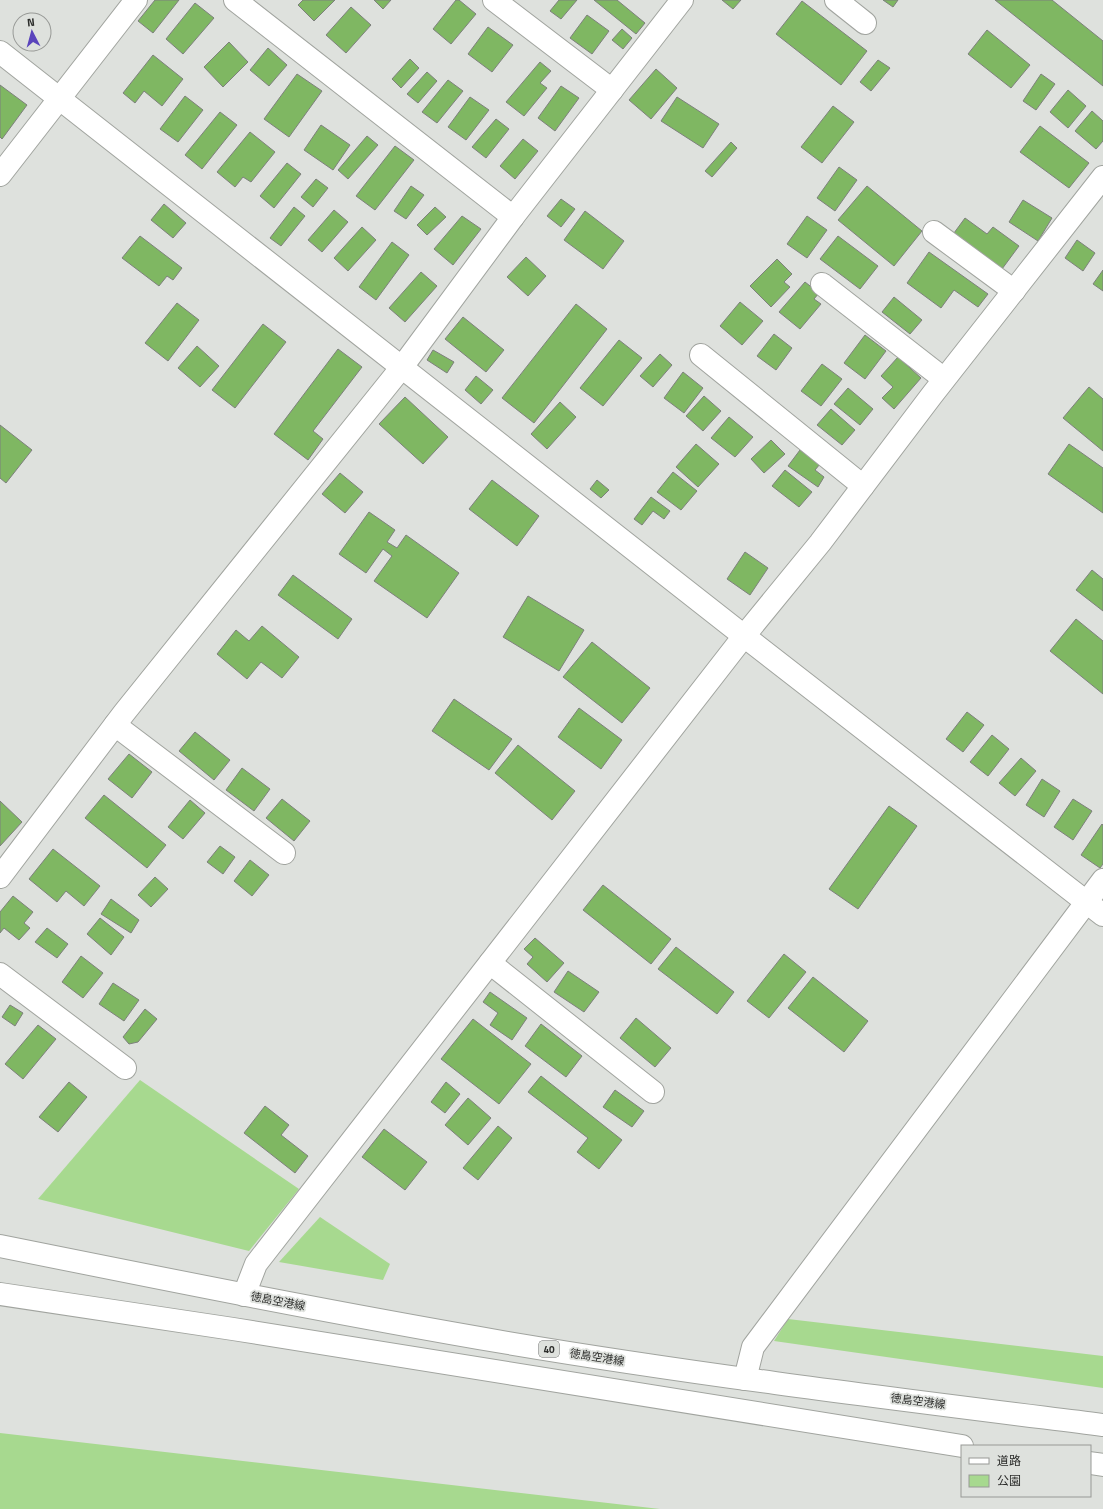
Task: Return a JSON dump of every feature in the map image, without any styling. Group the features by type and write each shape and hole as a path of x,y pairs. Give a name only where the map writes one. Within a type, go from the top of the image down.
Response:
{"street":[{"path":"0,175 136,0"},
{"path":"235,0 513,217"},
{"path":"494,0 612,90"},
{"path":"0,877 114,725 402,367 513,217 682,0"},
{"path":"836,0 866,24"},
{"path":"0,52 744,636 1103,914"},
{"path":"244,1294 256,1264 744,636 820,543 944,379 1103,177"},
{"path":"934,232 1014,291"},
{"path":"822,284 944,379"},
{"path":"702,355 864,486"},
{"path":"114,725 284,853"},
{"path":"745,1379 753,1347 1103,880"},
{"path":"490,963 653,1092"},
{"path":"0,974 125,1068"},
{"name":"徳島空港線","path":"0,1246 244,1294 508,1343 745,1379 1103,1425"},
{"path":"0,1294 240,1330 961,1446"},
{"path":"1091,1463 1103,1464"}],"green space":[{"path":"140,1080 299,1189 249,1251 38,1199"},
{"path":"320,1217 390,1264 383,1280 279,1262"},
{"path":"788,1319 1103,1356 1103,1388 774,1341"},
{"path":"0,1433 660,1509 0,1509"}],"building":[{"path":"155,0 179,0 153,33 138,21"},
{"path":"303,0 335,0 314,21 298,5"},
{"path":"374,0 391,0 383,9"},
{"path":"456,0 459,0 476,14 451,44 433,29"},
{"path":"559,0 577,0 561,19 550,11"},
{"path":"594,0 617,0 645,23 636,34"},
{"path":"722,0 741,0 733,9"},
{"path":"883,0 898,0 893,7"},
{"path":"995,0 1052,0 1103,41 1103,86"},
{"path":"802,1 867,51 841,85 776,34"},
{"path":"195,3 214,18 183,54 166,39"},
{"path":"351,7 371,25 346,53 326,35"},
{"path":"587,15 609,31 592,54 570,38"},
{"path":"488,27 513,45 492,72 468,54"},
{"path":"622,29 632,38 623,49 612,40"},
{"path":"987,30 1030,65 1011,88 968,54"},
{"path":"229,42 248,62 223,87 204,67"},
{"path":"268,48 287,65 269,86 250,70"},
{"path":"153,55 183,79 162,106 144,91 135,103 123,93"},
{"path":"410,59 419,68 401,88 392,79"},
{"path":"878,60 890,68 871,91 860,82"},
{"path":"540,62 551,71 540,83 547,88 524,116 506,102"},
{"path":"656,69 677,88 651,119 629,100"},
{"path":"427,72 437,81 418,103 407,94"},
{"path":"297,74 322,91 289,137 264,119"},
{"path":"1041,74 1055,84 1036,110 1023,101"},
{"path":"448,80 463,91 437,123 422,112"},
{"path":"0,85 27,105 2,139 0,137"},
{"path":"561,86 579,98 555,131 538,118"},
{"path":"1068,90 1086,106 1068,128 1050,112"},
{"path":"185,96 203,110 178,142 160,129"},
{"path":"470,97 489,110 466,140 448,127"},
{"path":"677,97 719,124 703,148 661,121"},
{"path":"833,106 854,122 822,163 801,147"},
{"path":"1092,111 1103,121 1103,141 1096,149 1075,131"},
{"path":"220,112 237,125 202,169 185,155"},
{"path":"496,119 509,129 486,158 472,147"},
{"path":"321,125 350,145 333,170 304,150"},
{"path":"1040,126 1089,163 1069,188 1020,152"},
{"path":"250,132 275,152 251,182 243,177 235,187 217,172"},
{"path":"367,136 378,145 348,179 338,170"},
{"path":"523,139 538,151 515,179 500,166"},
{"path":"731,142 737,148 712,177 705,171"},
{"path":"395,146 414,160 375,210 356,196"},
{"path":"287,163 301,174 274,208 260,196"},
{"path":"839,167 857,180 835,211 817,198"},
{"path":"316,179 328,188 313,207 301,197"},
{"path":"411,186 424,195 406,219 394,211"},
{"path":"867,186 922,231 894,266 838,220"},
{"path":"561,199 575,209 561,227 547,216"},
{"path":"1023,200 1052,218 1038,241 1009,222"},
{"path":"164,204 186,223 173,238 151,220"},
{"path":"294,207 305,216 281,246 270,238"},
{"path":"435,207 446,217 427,235 417,225"},
{"path":"334,210 348,222 322,252 308,240"},
{"path":"585,211 624,241 603,269 564,240"},
{"path":"462,216 481,229 453,265 434,249"},
{"path":"807,216 827,230 807,258 787,244"},
{"path":"965,218 987,234 993,227 1019,246 1002,269 954,233"},
{"path":"362,227 376,240 348,271 334,258"},
{"path":"140,236 182,268 173,280 167,276 159,286 122,258"},
{"path":"838,236 878,266 860,289 820,259"},
{"path":"1077,240 1095,253 1083,271 1065,258"},
{"path":"392,242 409,255 376,300 359,287"},
{"path":"929,252 988,294 978,307 954,290 941,308 907,283"},
{"path":"526,257 546,276 528,296 507,277"},
{"path":"777,259 792,274 784,282 790,287 771,307 750,286"},
{"path":"1103,270 1103,291 1093,284"},
{"path":"421,272 437,286 405,322 389,308"},
{"path":"805,282 819,293 814,299 821,304 800,329 779,312"},
{"path":"894,297 922,320 910,334 882,312"},
{"path":"740,302 763,321 742,345 720,326"},
{"path":"177,303 199,320 168,361 145,343"},
{"path":"576,304 607,329 534,423 502,398"},
{"path":"463,317 504,350 486,372 445,339"},
{"path":"263,324 286,342 235,408 212,390"},
{"path":"774,334 792,348 776,370 757,356"},
{"path":"865,335 886,351 865,379 844,363"},
{"path":"619,340 642,358 603,406 580,388"},
{"path":"197,346 219,366 200,387 178,368"},
{"path":"338,349 362,367 313,431 323,439 308,460 274,434"},
{"path":"433,350 454,362 447,373 427,360"},
{"path":"660,354 672,365 653,387 640,376"},
{"path":"898,357 921,378 894,409 882,398 893,387 881,376"},
{"path":"822,364 842,379 821,406 801,391"},
{"path":"683,372 703,388 684,413 664,398"},
{"path":"476,376 493,390 481,404 465,390"},
{"path":"1089,387 1103,399 1103,451 1063,418"},
{"path":"848,388 873,409 860,425 834,404"},
{"path":"704,396 721,411 703,431 686,416"},
{"path":"405,397 448,437 423,464 379,424"},
{"path":"560,402 576,417 547,449 531,434"},
{"path":"831,409 855,430 842,445 817,425"},
{"path":"729,417 753,437 735,457 711,438"},
{"path":"0,425 32,450 6,483 0,478"},
{"path":"771,440 785,454 764,473 751,459"},
{"path":"696,444 719,464 698,487 676,467"},
{"path":"1069,444 1103,468 1103,513 1048,474"},
{"path":"800,450 820,464 815,470 824,477 818,487 788,466"},
{"path":"785,470 812,492 799,507 772,486"},
{"path":"673,472 697,491 681,510 657,492"},
{"path":"340,473 363,492 345,513 322,494"},
{"path":"492,480 539,516 517,546 469,509"},
{"path":"597,480 609,490 601,498 590,489"},
{"path":"651,497 670,511 664,519 653,511 642,525 634,519"},
{"path":"369,512 395,530 387,542 397,548 406,535 459,573 427,618 374,581 392,556 383,549 366,573 339,554"},
{"path":"745,552 768,568 750,595 727,579"},
{"path":"1092,570 1103,579 1103,611 1076,590"},
{"path":"293,575 352,619 338,639 278,595"},
{"path":"528,596 584,630 559,671 503,637"},
{"path":"1076,619 1103,641 1103,694 1050,651"},
{"path":"262,626 299,657 282,678 261,662 247,679 217,654 236,630 249,641"},
{"path":"592,642 650,688 622,723 563,677"},
{"path":"454,699 512,739 489,770 432,731"},
{"path":"579,708 622,740 601,769 558,737"},
{"path":"967,712 984,725 963,752 946,739"},
{"path":"195,732 230,760 214,780 179,751"},
{"path":"992,735 1009,749 988,776 970,762"},
{"path":"518,745 575,791 552,820 495,773"},
{"path":"129,754 152,772 132,798 108,779"},
{"path":"1021,758 1036,771 1015,796 999,783"},
{"path":"242,768 270,789 254,811 226,790"},
{"path":"1042,779 1060,791 1044,817 1026,805"},
{"path":"104,795 166,845 147,868 85,818"},
{"path":"282,799 310,821 294,841 266,818"},
{"path":"1073,799 1092,811 1073,840 1054,827"},
{"path":"190,800 205,813 183,839 168,827"},
{"path":"0,801 22,822 0,846"},
{"path":"889,806 917,826 858,909 829,889"},
{"path":"1102,824 1103,864 1100,868 1081,855"},
{"path":"220,846 235,857 223,874 207,862"},
{"path":"53,849 100,886 84,906 66,891 57,902 29,879"},
{"path":"250,860 269,875 252,896 234,881"},
{"path":"155,877 168,889 151,907 138,895"},
{"path":"603,885 671,939 651,964 583,910"},
{"path":"13,896 33,912 24,923 30,928 19,940 4,928 0,933 0,912"},
{"path":"111,899 139,920 131,933 101,914"},
{"path":"100,918 124,937 111,955 87,934"},
{"path":"47,928 68,944 57,958 35,942"},
{"path":"535,938 564,963 547,982 527,964 533,957 524,949"},
{"path":"676,947 734,992 717,1014 658,969"},
{"path":"784,954 806,972 769,1018 747,1001"},
{"path":"81,956 103,973 83,998 62,982"},
{"path":"568,971 599,992 584,1012 554,992"},
{"path":"813,977 868,1021 844,1052 788,1008"},
{"path":"113,983 139,1000 124,1021 99,1004"},
{"path":"490,992 527,1018 512,1040 490,1025 498,1013 483,1002"},
{"path":"10,1005 23,1013 15,1026 2,1017"},
{"path":"145,1009 157,1019 138,1042 129,1044 123,1037"},
{"path":"636,1018 671,1048 655,1067 620,1038"},
{"path":"473,1019 531,1064 499,1104 441,1059"},
{"path":"541,1024 582,1056 566,1077 525,1046"},
{"path":"38,1025 56,1039 23,1079 5,1064"},
{"path":"541,1076 622,1140 599,1169 577,1152 588,1138 528,1092"},
{"path":"69,1082 87,1097 58,1132 39,1117"},
{"path":"446,1082 460,1094 445,1113 431,1102"},
{"path":"615,1090 644,1111 632,1127 603,1107"},
{"path":"468,1098 491,1118 468,1145 445,1125"},
{"path":"265,1106 289,1125 281,1135 308,1156 295,1173 244,1133"},
{"path":"498,1126 512,1138 478,1180 463,1168"},
{"path":"384,1129 427,1162 405,1190 362,1157"}]}
